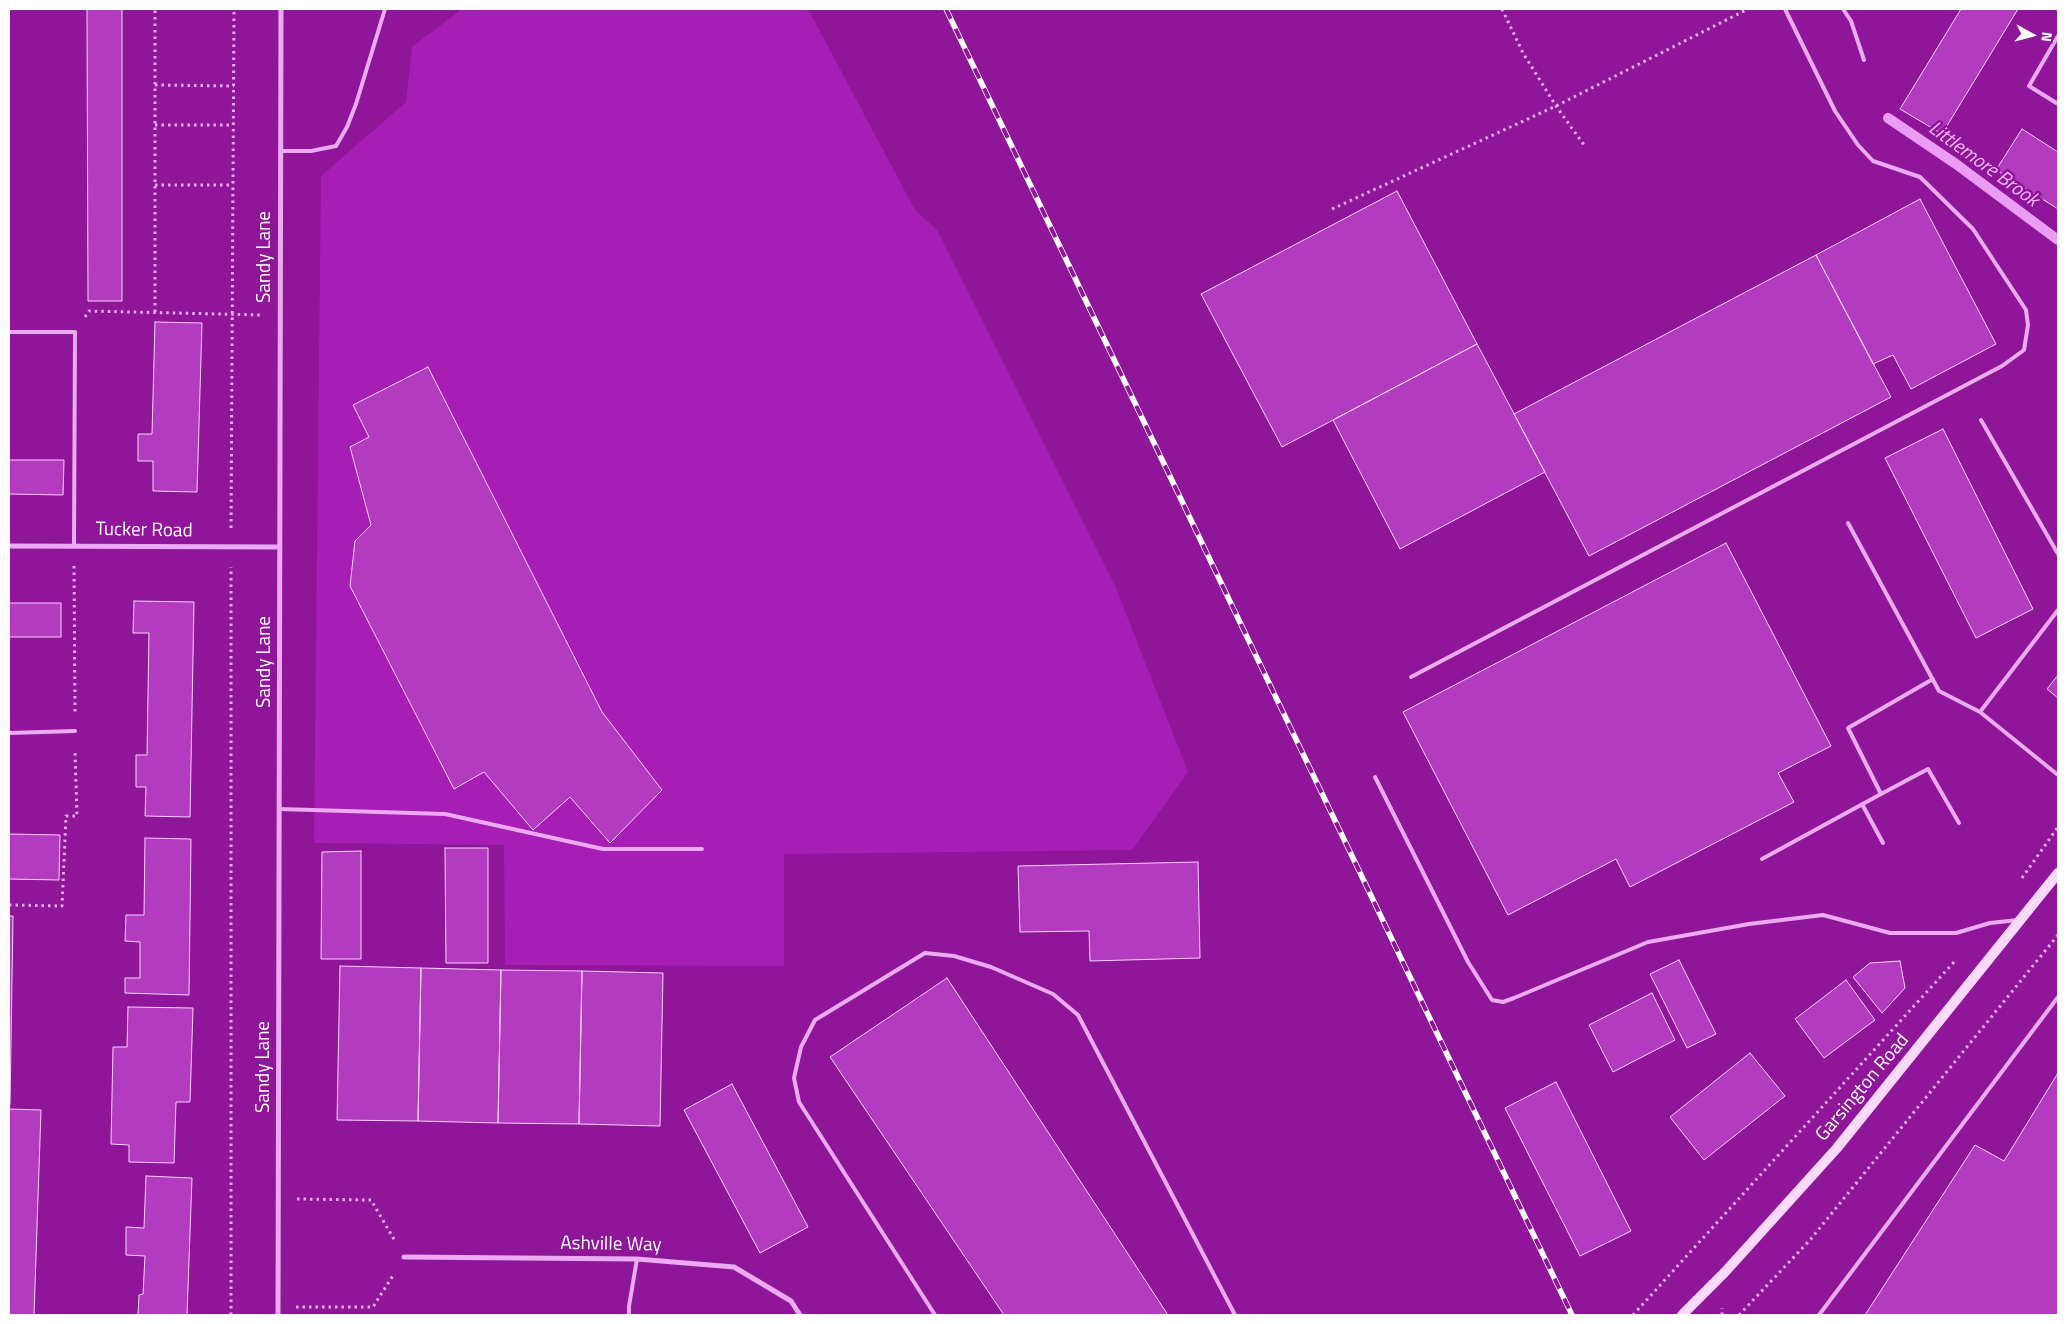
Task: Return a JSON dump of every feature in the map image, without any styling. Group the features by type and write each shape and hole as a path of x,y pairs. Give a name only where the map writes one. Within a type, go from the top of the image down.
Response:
{"main road":[{"name":"Garsington Road","path":"1682,1315 1725,1272 1837,1148 2058,873"}],"street":[{"name":"Sandy Lane","path":"278,1315 281,9"},
{"name":"Tucker Road","path":"9,546 280,547"},
{"name":"Ashville Way","path":"404,1257 637,1259 734,1267 791,1301 800,1315"}],"lane":[{"path":"281,151 311,151 336,146 353,112 385,9"},
{"path":"1410,677 1994,371 2024,350 2028,325 2026,310 1973,228 1920,177 1873,161 1858,145 1835,112 1785,9"},
{"path":"1843,9 1851,21 1864,60"},
{"path":"2058,36 2029,86 2058,104"},
{"path":"9,332 75,332 74,545"},
{"path":"1981,420 2058,554"},
{"path":"1848,523 1939,691 1980,712 2058,775"},
{"path":"1980,712 2058,610"},
{"path":"1881,794 1848,728 1932,679"},
{"path":"9,734 75,730"},
{"path":"1762,859 1928,770 1959,823"},
{"path":"1375,777 1468,962 1492,1000 1503,1002 1514,998 1648,942 1749,924 1823,915 1890,933 1956,933 1990,924 2020,920"},
{"path":"1862,804 1883,843"},
{"path":"279,809 445,814 603,849 702,849"},
{"path":"935,1315 799,1102 794,1078 801,1047 815,1020 925,953 954,956 992,967 1053,994 1078,1015 1235,1315"},
{"path":"1819,1315 2058,997"},
{"path":"629,1315 637,1259"}],"path":[{"path":"155,9 155,312"},
{"path":"231,1315 231,547 234,9"},
{"path":"1502,9 1523,53 1556,106 1584,145"},
{"path":"1332,209 1556,106 1748,9"},
{"path":"155,85 234,86"},
{"path":"155,125 233,126"},
{"path":"155,185 233,185"},
{"path":"75,332 89,311 280,315"},
{"path":"9,905 62,906 66,816 77,816 74,545"},
{"path":"2018,883 2058,827"},
{"path":"1739,1315 1810,1240 2058,935"},
{"path":"1633,1315 1957,959"},
{"path":"278,1199 372,1200 404,1257 373,1307 300,1307"}],"shaded area":[{"path":"462,9 808,9 915,210 937,230 1116,588 1188,772 1132,850 784,854 784,966 505,965 504,845 314,843 321,176 406,102 412,47"}],"building":[{"path":"87,9 122,9 122,301 88,301"},
{"path":"1961,9 2018,9 1942,134 1900,109"},
{"path":"2022,129 2058,152 2058,209 1996,170"},
{"path":"1397,191 1477,344 1282,447 1201,294"},
{"path":"1920,199 1996,344 1911,389 1893,355 1873,364 1816,255"},
{"path":"1816,255 1891,397 1589,556 1514,414"},
{"path":"155,322 202,323 197,492 153,491 153,461 138,461 138,434 152,434"},
{"path":"1477,344 1545,472 1400,549 1333,420"},
{"path":"428,367 602,712 662,790 610,843 570,797 533,830 484,772 454,789 350,586 355,541 371,525 350,447 369,437 353,405"},
{"path":"1943,429 2033,609 1976,638 1885,458"},
{"path":"9,460 64,460 63,495 9,494"},
{"path":"1726,543 1831,746 1778,773 1794,802 1630,887 1616,859 1508,915 1403,712"},
{"path":"134,601 194,602 190,817 145,816 146,787 136,787 136,755 147,755 149,633 133,633"},
{"path":"9,603 61,603 61,637 9,637"},
{"path":"2058,675 2058,698 2047,689"},
{"path":"9,834 60,835 59,880 9,879"},
{"path":"145,838 191,839 189,995 125,993 125,978 140,978 140,942 125,941 126,915 144,915"},
{"path":"445,848 488,848 488,963 446,963"},
{"path":"361,851 361,959 321,959 322,852"},
{"path":"1198,862 1200,958 1090,961 1089,931 1020,932 1018,866"},
{"path":"9,916 13,916 10,1105 9,1104"},
{"path":"1679,960 1716,1034 1687,1048 1650,974"},
{"path":"1900,961 1905,988 1882,1013 1853,977 1870,963"},
{"path":"340,966 421,968 418,1121 337,1120"},
{"path":"421,968 501,970 498,1123 418,1121"},
{"path":"501,970 582,971 579,1124 498,1123"},
{"path":"582,971 663,973 660,1126 579,1124"},
{"path":"947,978 1168,1315 1004,1315 830,1057"},
{"path":"1846,980 1875,1020 1824,1058 1795,1019"},
{"path":"1652,993 1675,1040 1613,1072 1589,1025"},
{"path":"128,1007 193,1008 190,1102 176,1102 174,1163 129,1162 129,1145 111,1144 113,1047 127,1047"},
{"path":"1750,1053 1785,1096 1704,1160 1670,1117"},
{"path":"2058,1073 2058,1315 1865,1315 1975,1145 2004,1161"},
{"path":"1556,1082 1631,1231 1580,1256 1505,1108"},
{"path":"732,1084 808,1227 760,1253 684,1110"},
{"path":"9,1109 41,1110 34,1315 9,1315"},
{"path":"146,1176 192,1178 187,1315 138,1315 139,1295 143,1294 145,1256 126,1255 126,1227 144,1228"}],"waterway":[{"name":"Littlemore Brook","path":"1888,118 1956,164 2058,240"}],"railway":[{"path":"946,9 1572,1315"}]}
